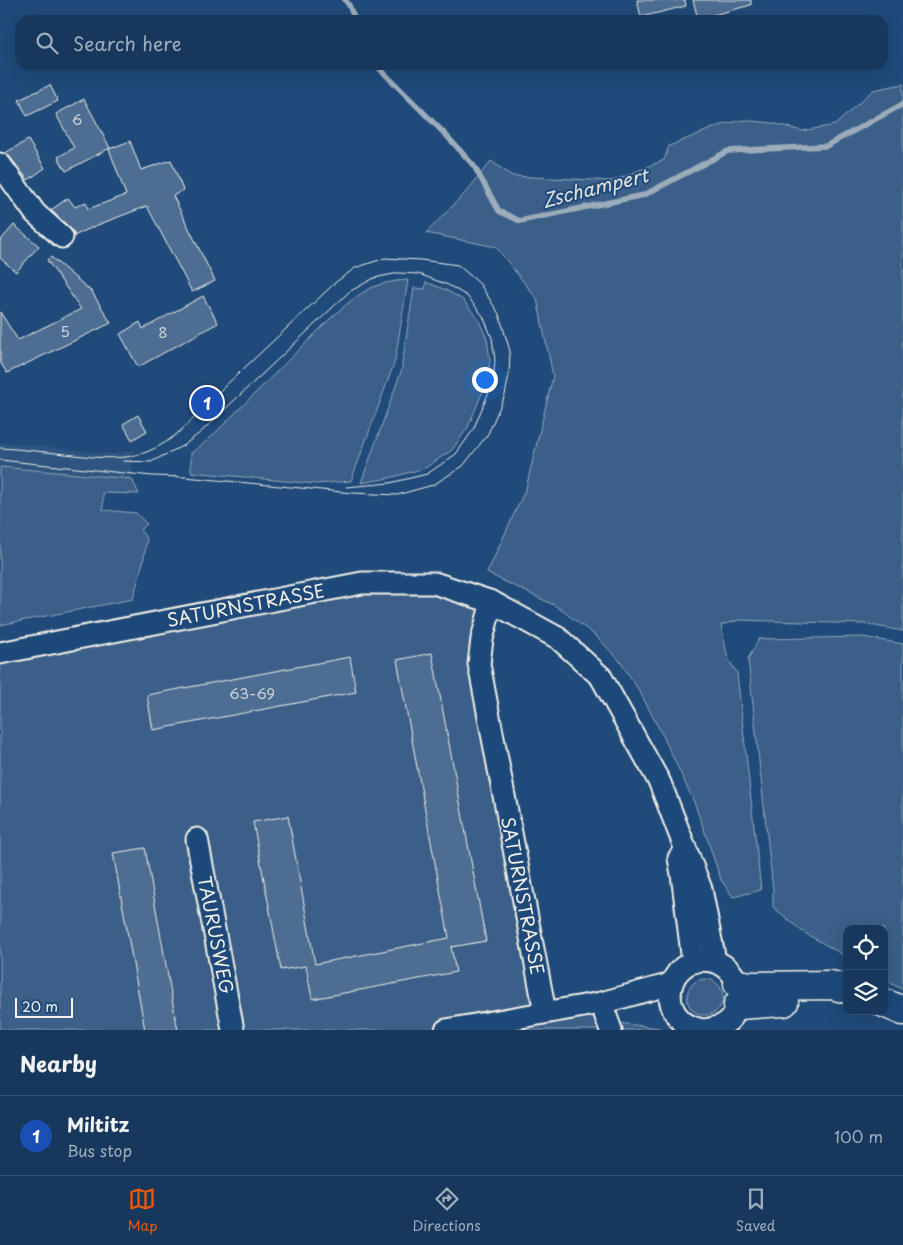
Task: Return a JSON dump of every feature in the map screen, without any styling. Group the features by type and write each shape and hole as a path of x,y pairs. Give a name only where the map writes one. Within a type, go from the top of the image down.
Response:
{"street":[{"path":"0,164 35,213 62,237"},
{"name":"SATURNSTRASSE","path":"0,653 362,583 434,583 492,602 558,638 600,677 660,783 701,889 715,961"},
{"name":"SATURNSTRASSE","path":"492,602 482,639 479,664 545,1012"},
{"name":"SATURNSTRASSE","path":"660,783 682,874 693,962"},
{"name":"TAURUSWEG","path":"197,839 233,1030"},
{"path":"715,961 730,970 738,995 734,1014 722,1026 704,1030 686,1025 675,1014 671,1006 671,984 680,970 693,962 715,961"},
{"path":"446,1030 602,1004 671,984"},
{"path":"738,995 752,986 831,985 843,988"},
{"path":"738,995 763,1003 828,1000 843,1002"},
{"path":"602,1004 671,1006"},
{"path":"602,1004 611,1030"}],"shaded area":[{"path":"903,84 903,631 864,624 739,620 721,625 728,659 737,673 761,890 733,897 721,880 694,802 664,738 640,692 619,660 596,636 556,606 487,573 526,488 553,376 537,299 496,247 426,233 467,191 491,161 512,176 613,181 664,160 669,146 718,126 742,120 772,123 802,131 835,125 873,90"},
{"path":"408,280 395,361 351,481 316,484 191,472 191,453 208,440 349,302 366,291 384,283"},
{"path":"426,282 446,290 463,300 478,319 487,339 490,360 487,381 468,427 452,450 425,468 389,478 361,483 402,369 414,288 425,289"},
{"path":"0,442 111,454 133,450 132,479 0,467"},
{"path":"0,467 132,479 139,494 103,493 103,510 136,513 147,524 140,530 147,539 133,599 0,625"},
{"path":"362,583 434,583 492,602 479,665 545,1012 601,1003 611,1030 0,1030 0,653"},
{"path":"863,637 903,644 903,990 888,981 888,925 843,925 843,955 803,932 773,907 773,890 748,659 759,639"},
{"path":"705,979 712,980 718,984 722,990 722,1004 718,1010 712,1014 705,1015 698,1014 692,1010 688,1004 687,997 688,990 692,984 698,980"},
{"path":"618,1023 660,1028 662,1030 619,1030"}],"building":[{"path":"637,0 685,0 686,6 649,15 641,15"},
{"path":"693,0 751,0 751,5 713,15 697,15"},
{"path":"50,85 58,101 27,116 19,100"},
{"path":"84,99 110,148 66,171 58,157 74,148 56,114"},
{"path":"28,140 45,168 28,180 5,153"},
{"path":"130,141 141,170 171,160 183,190 173,196 215,281 192,292 147,206 74,236 70,228 51,210 68,198 75,207 86,202 88,209 126,195 109,149"},
{"path":"14,225 39,246 16,272 0,258 0,241"},
{"path":"51,257 92,292 111,323 7,373 0,362 0,312 18,340 81,309 47,260"},
{"path":"203,296 218,323 138,367 120,334 140,322 143,329"},
{"path":"138,415 147,431 132,440 123,424"},
{"path":"432,653 486,941 451,947 456,972 312,999 306,966 281,970 253,822 288,816 315,964 449,938 397,660"},
{"path":"350,657 356,692 153,730 147,695"},
{"path":"145,848 178,1030 145,1030 113,853"}],"waterway":[{"name":"Zschampert","path":"345,0 353,15"},
{"name":"Zschampert","path":"381,70 474,166 499,211 520,221 644,195 728,151 826,146 903,104"}],"tram line":[{"path":"0,448 118,458 139,454 158,447 181,430 207,403 336,282 355,268 385,258 458,265 480,284 499,314 510,351 509,375 505,395 488,434 463,466 433,485 397,495 353,493 185,477 152,476 0,460"},
{"path":"123,461 151,462 184,445 201,432 349,292 374,278 398,273 419,274 448,285 467,296 483,316 492,338 495,360 493,382 473,430 456,454 427,474 390,483 346,487"}],"place":[{"name":"Miltitz","path":"207,403"}]}
